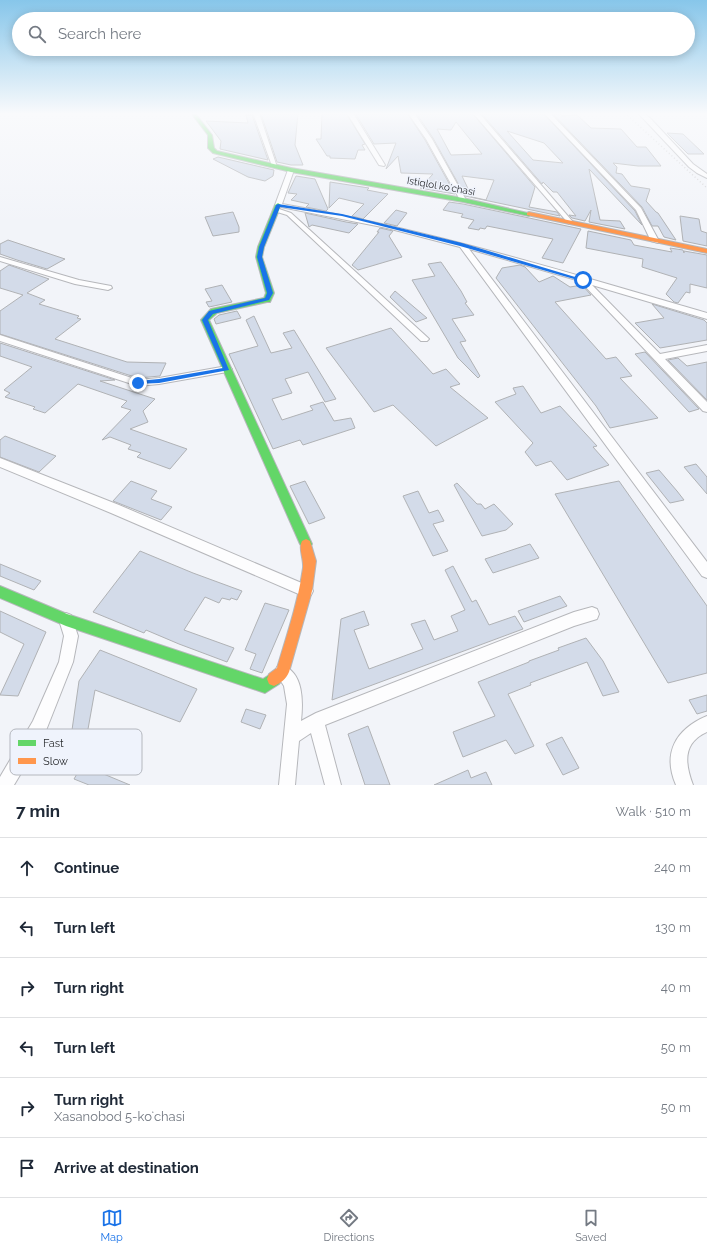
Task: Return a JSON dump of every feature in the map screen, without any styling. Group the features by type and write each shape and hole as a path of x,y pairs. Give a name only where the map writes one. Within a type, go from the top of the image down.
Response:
{"street":[{"name":"Istiqlol koʻchasi","path":"213,150 215,152 291,170 463,200 707,251"},
{"path":"269,150 275,166"},
{"path":"372,150 382,166"},
{"path":"435,150 463,200"},
{"path":"508,150 571,223"},
{"path":"582,150 639,209 655,241"},
{"path":"675,150 701,173 707,176"},
{"path":"0,592 66,620 265,686 282,672 306,591 310,561 305,540 205,320 210,312 267,300 270,293 260,257 261,247 291,170"},
{"path":"277,208 342,215 462,245 707,316"},
{"path":"277,208 289,214 424,339"},
{"path":"462,245 707,572"},
{"path":"0,258 78,282 108,288"},
{"path":"583,280 707,408"},
{"path":"0,338 138,383 159,381 227,369"},
{"path":"657,358 707,348"},
{"path":"0,462 115,508 306,591"},
{"path":"292,736 316,721 473,658 574,619 592,614"},
{"path":"38,729 66,662 71,636 66,620"},
{"path":"282,672 291,682 295,704 287,785"},
{"path":"316,721 333,785"},
{"path":"685,785 678,768 679,751 683,742 696,728 707,724"},
{"path":"5,785 11,775"}],"building":[{"path":"223,150 264,150 268,160"},
{"path":"273,150 297,150 303,165 291,165 277,162"},
{"path":"323,150 365,150 358,150 355,159 330,158 330,156 327,156"},
{"path":"393,150 430,150 455,194 420,188 433,174 401,173 398,156 386,169"},
{"path":"439,150 448,150 451,155 482,154 478,150 503,150 535,187 529,207 557,212 560,216 465,196","holes":["462,176 494,180 486,200 472,197"]},
{"path":"512,150 524,150 533,160 563,163 550,150 577,150 635,211 642,225 589,169 600,220 620,221 625,229 589,222 591,210 585,221 572,218 569,215 576,216 557,192 553,192 543,182 542,184"},
{"path":"587,150 648,150 661,166 638,166 613,163 617,167 616,173 622,174 631,186 650,189 646,201 658,213 676,240 664,237 658,226 652,226 642,207"},
{"path":"684,150 699,150 704,154 688,154"},
{"path":"218,157 274,170 273,176 265,181 248,177 213,159"},
{"path":"296,176 315,179 328,209 326,211 306,207 309,204 291,200 297,194 288,193"},
{"path":"330,182 369,188 367,190 388,194 363,219 352,216 364,204 339,198 329,208"},
{"path":"449,202 581,229 563,263 542,258 553,239 487,226 485,229 480,228 479,230 468,228 474,220 461,217 463,214 443,210"},
{"path":"396,210 407,213 397,226 384,223"},
{"path":"233,212 239,227 239,232 213,236 205,217"},
{"path":"305,213 358,224 349,233 312,225 309,227"},
{"path":"680,216 699,219 701,231 707,233 707,246 683,241"},
{"path":"380,228 393,231 389,236 402,257 358,270 352,265 379,232 377,232"},
{"path":"588,231 631,240 634,245 672,252 670,248 683,250 684,253 684,251 707,255 707,288 690,284 690,293 686,292 678,303 674,302 666,294 677,278 642,267 643,259 586,248"},
{"path":"8,240 65,259 47,269 17,260 0,254 0,244"},
{"path":"441,262 461,291 467,302 465,303 474,315 452,319 466,341 460,342 480,376 478,378 458,358 412,280 435,276 428,264"},
{"path":"9,265 49,279 27,293 45,300 39,304 79,316 77,318 81,319 55,339 127,362 166,363 160,376 138,378 0,334 0,311 23,295 0,288 0,271"},
{"path":"520,265 525,267 539,282 553,276 570,287 582,285 591,295 555,302 606,359 616,357 632,376 620,378 658,418 610,428 596,406 496,278 502,268"},
{"path":"222,285 232,302 209,307 206,302 212,301 205,289"},
{"path":"395,291 427,318 416,322 390,297"},
{"path":"652,304 704,320 707,323 707,340 660,348 635,323 664,318"},
{"path":"237,311 241,318 216,324 214,319 219,315"},
{"path":"254,316 271,353 292,348 283,333 294,330 336,399 325,402 308,372 285,379 292,393 272,399 282,420 313,410 310,406 323,402 334,421 351,418 355,428 303,445 300,440 273,449 229,354 258,346 246,320"},
{"path":"391,328 433,374 446,369 460,384 450,387 488,418 436,446 393,405 374,412 326,348"},
{"path":"0,343 115,380 100,381 155,399 143,411 148,422 130,429 187,449 170,469 137,457 141,453 128,449 131,445 110,437 102,440 131,410 121,407 127,401 78,384 45,413 33,409 35,407 5,397 10,393 4,390 32,367 0,356"},
{"path":"645,352 699,409 689,412 635,354"},
{"path":"678,358 687,366 707,362 707,400 668,360"},
{"path":"523,386 541,413 560,406 597,446 593,447 609,465 567,480 551,461 536,466 525,452 533,443 495,402 516,394 513,388"},
{"path":"5,436 56,456 39,472 0,457 0,440"},
{"path":"696,464 707,477 707,494 684,467"},
{"path":"659,470 684,500 670,503 646,473"},
{"path":"131,481 157,491 151,499 172,507 161,520 113,501"},
{"path":"305,481 325,518 309,524 290,486"},
{"path":"619,481 707,606 707,673 668,683 555,494"},
{"path":"457,483 477,504 481,504 485,509 494,504 513,524 506,530 482,536 454,485"},
{"path":"418,491 429,513 438,510 444,521 433,524 448,551 433,556 403,496"},
{"path":"530,544 539,558 493,573 485,559"},
{"path":"140,551 242,591 237,600 222,598 219,603 205,597 184,630 234,648 227,662 146,630 144,633 93,612"},
{"path":"0,564 41,581 34,590 0,576"},
{"path":"453,566 472,602 476,600 489,625 515,616 523,629 332,700 341,619 364,611 369,625 354,630 369,669 423,649 411,624 425,620 434,640 458,631 451,616 465,610 445,570"},
{"path":"560,596 567,606 524,622 518,611"},
{"path":"265,603 289,610 262,673 250,669 256,654 245,650"},
{"path":"0,611 46,632 18,696 0,695 24,644 0,632"},
{"path":"586,638 603,661 619,692 603,696 587,662 530,683 531,685 508,694 534,746 515,754 506,740 463,757 453,732 495,716 478,682 559,650 558,648"},
{"path":"100,650 197,689 180,722 95,690 88,729 72,729 79,681"},
{"path":"707,695 707,711 697,714 689,700"},
{"path":"246,709 266,715 260,729 241,722"},
{"path":"368,726 390,785 365,785 348,734"},
{"path":"562,737 579,768 563,775 546,744"},
{"path":"468,770 471,778 486,772 492,785 434,785"},
{"path":"76,775 106,775 130,785 89,785 74,779"}],"railway":[{"path":"665,150 707,188"}],"traffic: fast":[{"path":"213,150 215,152 291,170 463,200 529,214"},
{"path":"278,205 261,247 259,257 270,293 267,300 214,311 205,320 306,544"},
{"path":"0,592 66,620 265,686 274,679"}],"traffic: slow":[{"path":"529,214 707,251"},
{"path":"274,679 282,672 306,591 310,561 306,544"}],"route":[{"path":"138,383 159,381 227,369 205,320 210,312 267,300 270,293 260,257 261,247 278,205 342,215 462,245 583,280"}]}
